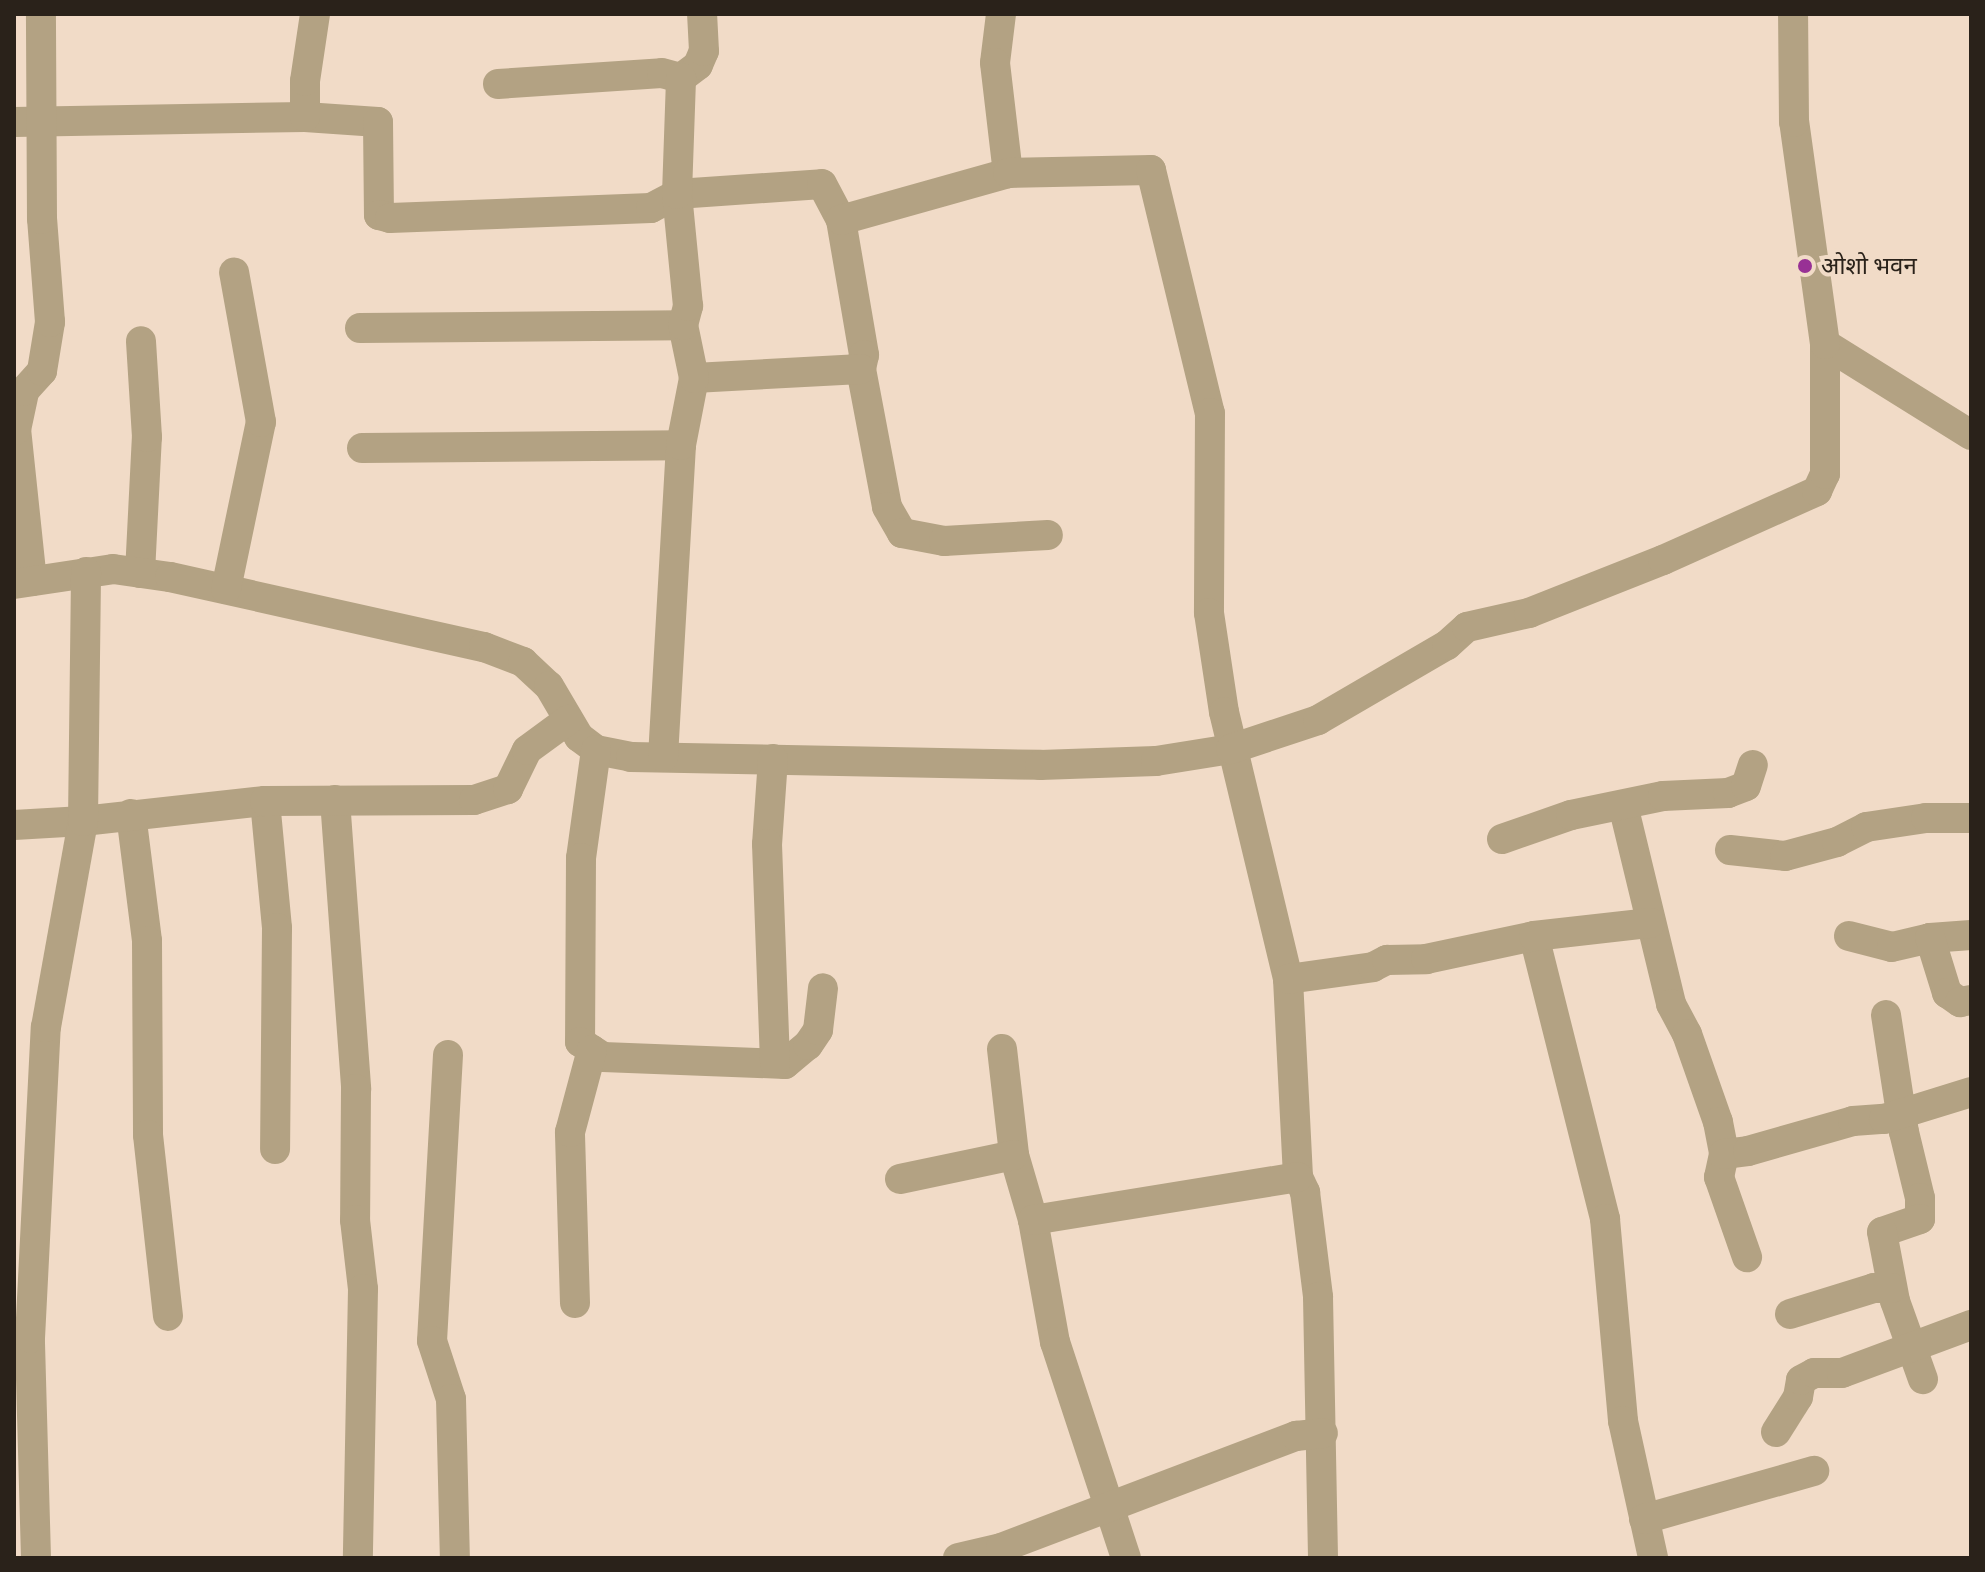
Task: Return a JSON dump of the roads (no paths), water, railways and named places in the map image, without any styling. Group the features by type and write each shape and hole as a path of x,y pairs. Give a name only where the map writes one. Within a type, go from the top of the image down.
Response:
{"street":[{"path":"41,14 28,122 42,219 50,322 42,371 24,391 16,430 23,582 113,569 226,589 484,647 523,662 549,686 579,737 596,750 631,757 1040,765 1156,761 1231,749 1318,720 1447,645 1467,627 1529,613 1663,560 1817,491 1825,474 1825,344 1794,122 1793,14"},
{"path":"305,117 308,50 315,14"},
{"path":"681,78 698,65 704,51 702,14"},
{"path":"1001,14 995,63 1008,173"},
{"path":"498,84 662,73 681,78"},
{"path":"663,757 681,445 694,378 683,325 688,306 677,194 681,78"},
{"path":"28,122 305,117 378,122 379,215 390,218 651,208 677,194 822,184 841,220 864,355 861,369 887,507 902,533 944,541 1048,535"},
{"path":"841,220 1008,173 1151,170 1210,413 1209,613 1231,749 1288,979 1298,1177 1305,1192 1318,1297 1323,1558"},
{"path":"226,589 261,422 234,272"},
{"path":"360,328 683,325"},
{"path":"140,573 147,437 141,341"},
{"path":"1825,344 1971,435"},
{"path":"694,378 861,369"},
{"path":"362,448 681,445"},
{"path":"36,1558 22,1338 46,1027 83,821 86,572"},
{"path":"14,825 83,821 265,801 474,800 498,795 515,781 527,750 568,720"},
{"path":"596,750 581,874 580,1042 603,1057 785,1064 818,1030 823,988"},
{"path":"773,759 767,844 775,1063"},
{"path":"1502,839 1571,815 1663,796 1728,793 1746,786 1753,765"},
{"path":"335,800 356,1089 355,1220 363,1289 358,1558"},
{"path":"265,801 277,928 275,1149"},
{"path":"1623,805 1671,1004 1687,1034 1718,1122 1724,1154 1719,1177 1747,1257"},
{"path":"131,814 147,941 148,1135 168,1316"},
{"path":"1730,850 1785,856 1837,842 1866,827 1926,818 1971,818"},
{"path":"1288,979 1373,967 1387,960 1426,959 1534,936 1650,923"},
{"path":"1849,936 1892,947 1930,938 1971,935"},
{"path":"1534,936 1605,1219 1623,1421 1653,1558"},
{"path":"1930,938 1947,993 1960,1002 1971,1000"},
{"path":"1886,1015 1920,1198 1920,1219 1882,1232 1892,1288 1909,1346 1923,1379"},
{"path":"1002,1049 1014,1155 1033,1220 1055,1342 1126,1558"},
{"path":"575,1303 570,1132 592,1050"},
{"path":"448,1055 432,1341 451,1399 455,1558"},
{"path":"1724,1154 1748,1151 1853,1121 1884,1119 1971,1092"},
{"path":"900,1179 1014,1155"},
{"path":"1033,1220 1298,1177"},
{"path":"1790,1314 1874,1288 1892,1288"},
{"path":"1776,1432 1798,1397 1801,1380 1814,1373 1842,1373 1971,1325"},
{"path":"958,1558 1001,1548 1296,1436 1323,1433"},
{"path":"1644,1519 1814,1471"}],"place":[{"name":"ओशो भवन","path":"1805,266"}]}
